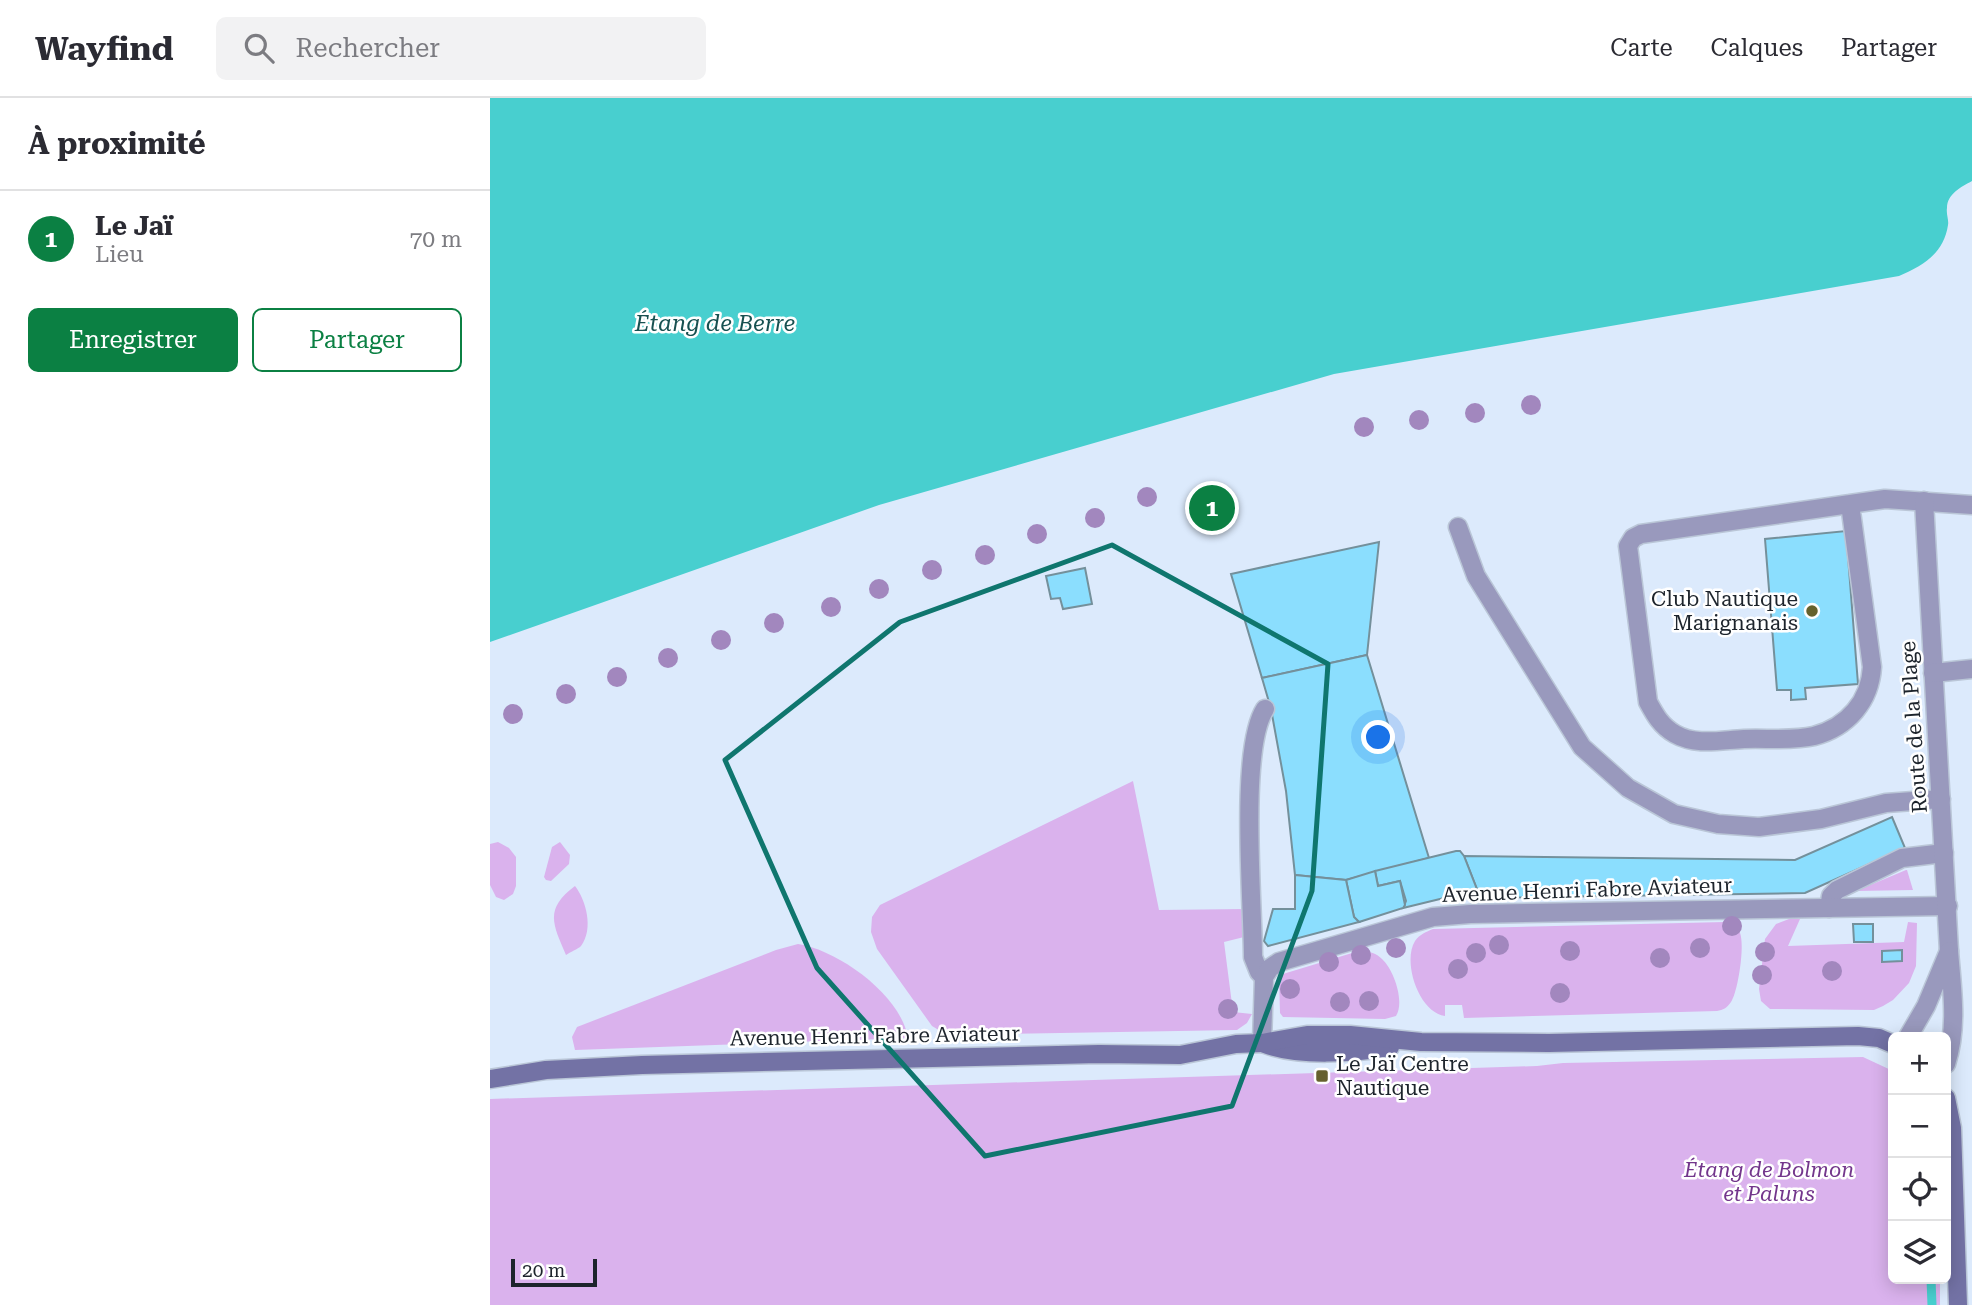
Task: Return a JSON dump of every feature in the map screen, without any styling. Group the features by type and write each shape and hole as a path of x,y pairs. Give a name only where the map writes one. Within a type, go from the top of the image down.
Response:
{"street":[{"path":"1850,504 1872,667 1871,686 1849,718 1831,730 1812,737 1694,741 1674,734 1657,720 1648,702 1628,546 1633,538 1641,534 1850,504 1885,499 1972,505"},
{"name":"Route de la Plage","path":"1924,501 1954,1020 1951,1048"},
{"path":"1458,527 1476,576 1582,747 1628,788 1674,814 1718,824 1759,827 1821,819 1886,803 1941,799"},
{"path":"1933,673 1972,669"},
{"path":"1262,1043 1265,977 1259,972 1253,957 1250,805 1253,759 1260,718 1265,709"},
{"path":"1829,908 1831,896 1837,890 1902,858 1944,853"},
{"name":"Avenue Henri Fabre Aviateur","path":"1265,977 1270,968 1279,962 1433,917 1470,914 1948,906"},
{"name":"Route de la Plage","path":"1911,1032 1926,1006 1949,951"},
{"name":"Avenue Henri Fabre Aviateur","path":"490,1079 546,1070 642,1065 1086,1054 1180,1055 1236,1044 1318,1035 1350,1035 1413,1042 1549,1043 1858,1037 1880,1038 1888,1042"},
{"path":"1951,1123 1958,1305"}],"highlighted area":[{"path":"1112,545 1328,664 1312,891 1232,1106 985,1156 817,968 725,760 900,622"}],"green space":[{"path":"1133,781 1159,910 1246,909 1244,937 1224,942 1233,1012 1252,1014 1247,1023 1237,1030 947,1035 932,1026 877,949 871,932 872,917 880,905"},
{"path":"498,842 509,848 516,857 516,886 513,894 504,900 496,897 490,885 490,844"},
{"path":"560,842 570,855 569,864 551,881 546,880 544,877 552,847"},
{"path":"1906,870 1913,890 1856,891"},
{"path":"575,886 585,907 587,931 581,946 566,955 555,926 555,910 565,894"},
{"path":"1789,919 1800,919 1788,946 1904,942 1908,922 1917,923 1916,966 1909,983 1893,1000 1874,1010 1770,1009 1761,1001 1759,989 1765,939 1776,924"},
{"path":"1725,922 1739,931 1742,945 1734,996 1726,1007 1717,1011 1464,1018 1462,1005 1445,1005 1445,1016 1428,1006 1415,985 1412,973 1411,950 1415,941 1433,929"},
{"path":"798,944 831,955 865,977 893,1006 903,1022 908,1038 575,1050 572,1037 577,1027 776,950"},
{"path":"1362,950 1380,957 1391,971 1399,995 1396,1016 1385,1019 1283,1017 1280,1013 1279,978 1283,974"},
{"name":"Étang de Bolmon et Paluns","path":"1863,1057 1888,1069 1888,1284 1940,1284 1940,1305 490,1305 490,1099 1537,1066 1563,1063"}],"water":[{"name":"Étang de Berre","path":"490,98 1972,98 1972,181 1955,191 1949,199 1946,235 1937,251 1924,263 1899,276 1334,374 879,505 490,642"}],"building":[{"name":"Club Nautique Marignanais","path":"1846,531 1858,684 1805,688 1806,699 1791,700 1791,690 1777,690 1765,539"},
{"path":"1379,542 1367,655 1262,678 1231,574"},
{"path":"1085,568 1092,604 1063,609 1060,598 1051,599 1046,576"},
{"path":"1367,655 1429,858 1346,880 1295,875 1286,791 1271,709 1262,678"},
{"path":"1892,817 1905,848 1805,893 1474,898 1478,892 1464,856 1795,860"},
{"path":"1460,851 1464,856 1478,892 1474,898 1444,898 1403,908 1406,901 1400,881 1378,886 1375,871"},
{"path":"1375,871 1378,886 1400,881 1405,905 1403,908 1359,922 1354,917 1346,880"},
{"path":"1295,875 1346,880 1354,917 1359,922 1268,946 1264,941 1273,909 1295,909"},
{"path":"1853,924 1873,924 1873,942 1854,942"},
{"path":"1902,950 1902,961 1882,962 1882,951"}],"waterway":[{"path":"1931,1284 1932,1305"}],"place":[{"name":"Le Jaï","path":"1212,508"},
{"name":"Club Nautique Marignanais","path":"1812,611"},
{"name":"Le Jaï Centre Nautique","path":"1322,1076"}]}
